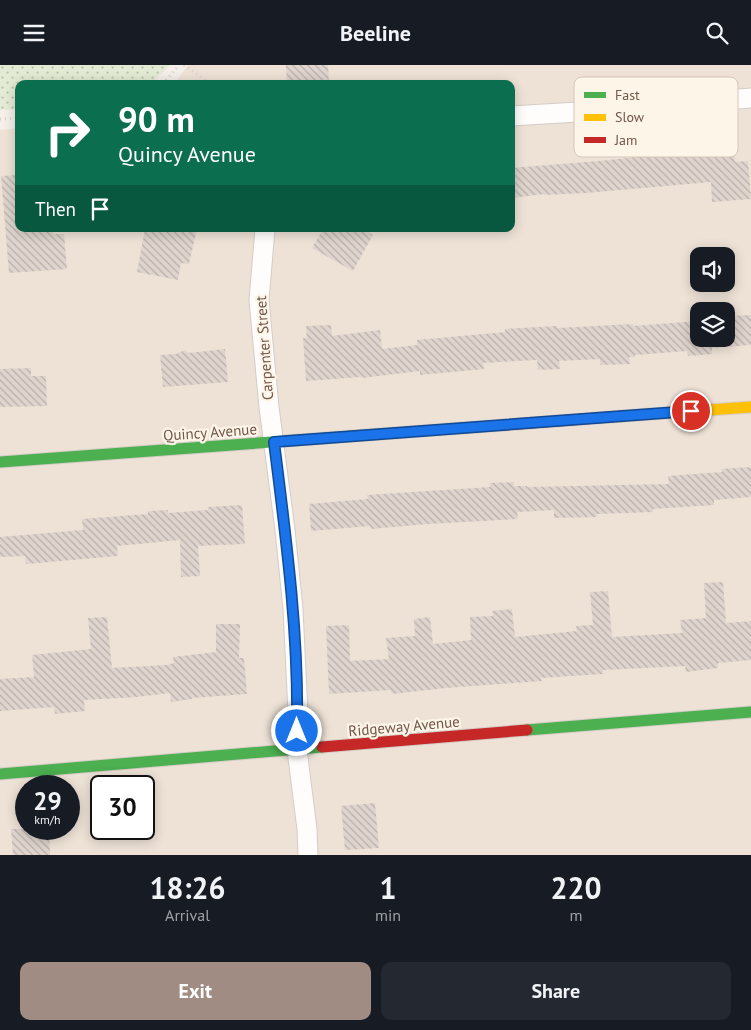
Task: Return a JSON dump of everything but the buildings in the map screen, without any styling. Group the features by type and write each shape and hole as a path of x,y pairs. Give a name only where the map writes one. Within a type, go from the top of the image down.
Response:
{"street":[{"path":"738,99 751,98"},
{"path":"515,116 574,111"},
{"name":"Carpenter Street","path":"265,232 260,299 269,407 293,609 298,713 297,750 307,829 308,855"},
{"name":"Quincy Avenue","path":"0,462 751,407"},
{"name":"Ridgeway Avenue","path":"0,774 751,713"}],"path":[{"path":"166,80 179,65"},
{"path":"184,65 205,80"},
{"path":"0,119 15,118"}],"shaded area":[{"path":"188,65 751,65 751,855 0,855 0,130 15,128 15,232 515,232 515,80 177,80"}],"green space":[{"path":"0,65 170,65 155,80 15,80 15,109 0,110"}],"traffic: fast":[{"path":"0,462 504,425"},
{"path":"527,730 751,712"},
{"path":"0,774 322,747"}],"traffic: slow":[{"path":"623,416 751,407"}],"traffic: jam":[{"path":"504,425 623,416"},
{"path":"322,747 527,730"}],"route":[{"path":"297,731 298,713 293,609 274,442 691,411"}]}
